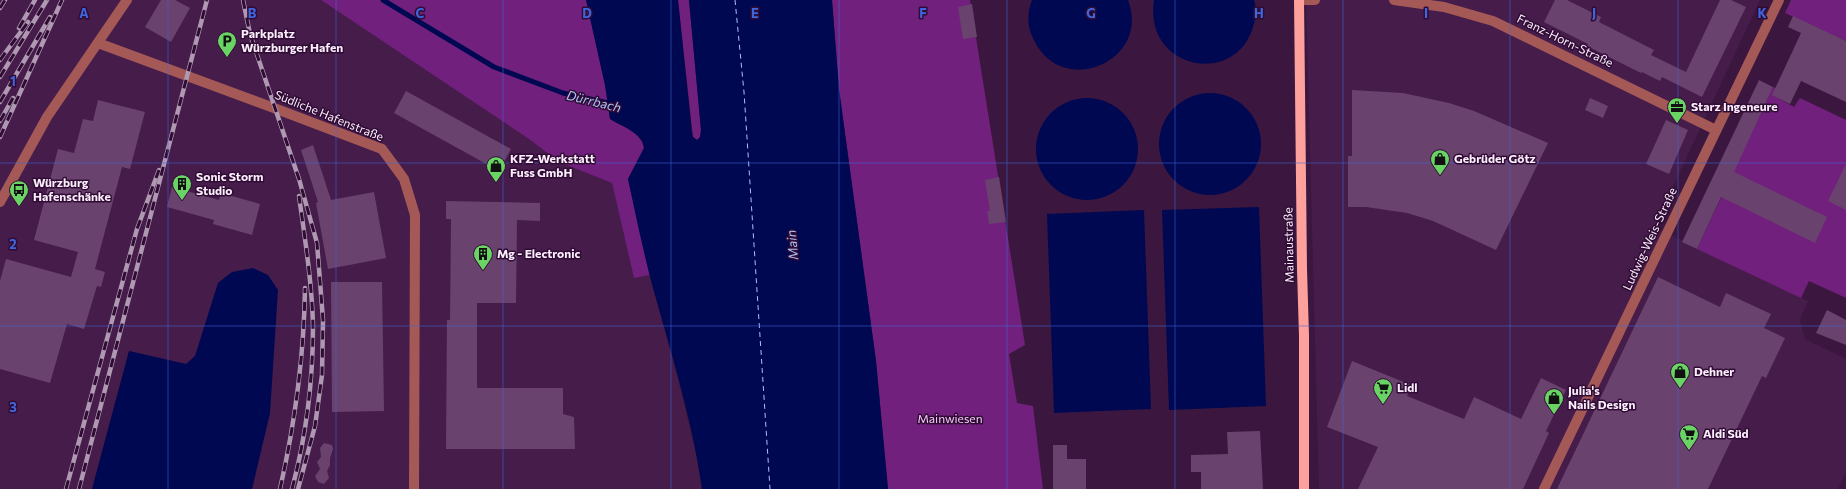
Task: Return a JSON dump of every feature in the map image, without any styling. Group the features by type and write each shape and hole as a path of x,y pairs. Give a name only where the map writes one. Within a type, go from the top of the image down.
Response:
{"main road":[{"name":"Mainaustraße","path":"1299,0 1304,336 1304,489"}],"street":[{"path":"0,202 47,117 127,0"},
{"path":"1299,0 1315,0"},
{"name":"Franz-Horn-Straße","path":"1394,0 1444,7 1493,20 1716,130"},
{"name":"Ludwig-Weis-Straße","path":"1544,489 1778,0"},
{"name":"Südliche Hafenstraße","path":"98,43 268,105 382,149 404,179 415,215 414,489"}],"shaded area":[{"path":"0,0 321,0 529,139 559,162 612,183 634,278 650,275 671,350 697,458 702,489 252,489 270,413 218,283 195,357 186,364 129,351 92,489 0,489"},
{"path":"1306,0 1760,0 1654,227 1808,301 1800,320 1805,339 1846,359 1846,473 1838,489 1319,489"}],"green space":[{"path":"321,0 586,0 605,85 610,119 636,134 640,138 644,148 628,179 650,275 634,278 612,183 559,162 529,139"},
{"path":"678,0 689,0 701,130 700,137 697,140 693,137"},
{"name":"Mainwiesen","path":"832,0 970,0 1025,345 1009,354 1017,403 1033,406 1043,489 888,489 876,361 839,89"},
{"path":"1791,0 1846,0 1846,41 1785,13"},
{"path":"1773,87 1783,92 1780,99 1794,107 1800,98 1846,120 1846,298 1809,281 1801,298 1697,249"}],"water":[{"name":"Main","path":"586,0 678,0 692,133 693,137 697,140 700,137 701,130 689,0 832,0 839,89 876,361 888,489 702,489 698,462 686,409 650,277 628,179 644,148 643,143 636,134 610,119 605,85"},
{"path":"1032,0 1128,0 1132,22 1127,41 1116,56 1100,66 1081,70 1063,67 1046,57 1031,34 1028,19"},
{"path":"1154,0 1254,0 1256,10 1255,20 1243,46 1228,58 1211,63 1193,62 1176,55 1162,42 1154,23"},
{"path":"1210,93 1230,96 1239,101 1253,115 1258,124 1261,144 1258,164 1253,173 1239,187 1230,192 1210,195 1190,192 1181,187 1167,173 1162,164 1159,144 1162,124 1167,115 1181,101 1190,96"},
{"path":"1087,98 1097,99 1116,106 1130,120 1137,139 1137,159 1130,178 1116,192 1097,199 1087,200 1077,199 1058,192 1044,178 1037,159 1036,149 1037,139 1044,120 1058,106 1077,99"},
{"path":"1259,207 1266,406 1169,410 1162,210"},
{"path":"1144,210 1151,409 1054,413 1047,214"},
{"path":"253,268 268,275 278,290 270,413 252,489 92,489 129,351 186,364 195,356 218,283 232,272"}],"building":[{"path":"161,0 175,0 190,8 171,42 145,27"},
{"path":"1555,0 1567,0 1601,17 1599,22 1654,50 1651,55 1686,72 1720,0 1731,0 1746,7 1702,97 1662,77 1660,81 1642,72 1641,73 1587,46 1588,44 1544,22"},
{"path":"972,4 977,37 963,39 958,7"},
{"path":"1793,16 1846,41 1846,102 1801,81 1790,104 1772,95 1801,33 1788,27"},
{"path":"1759,80 1773,87 1734,172 1827,217 1815,243 1721,197 1697,249 1682,242"},
{"name":"Gebrüder Götz","path":"1352,90 1403,93 1449,103 1474,111 1548,143 1496,250 1433,221 1407,213 1366,207 1348,207 1348,156 1352,156"},
{"path":"406,91 511,149 499,171 394,113"},
{"path":"1590,98 1608,106 1603,118 1585,110"},
{"path":"98,100 145,112 130,169 122,167 95,269 105,272 101,287 97,286 84,329 67,324 50,383 0,369 0,281 6,259 71,277 78,252 34,240 58,149 74,153 83,119 93,121"},
{"path":"1666,120 1688,130 1669,174 1646,164"},
{"path":"313,145 331,200 374,192 386,258 328,269 316,203 318,202 301,150"},
{"path":"1846,164 1846,210 1828,201"},
{"path":"999,177 1006,222 989,224 987,211 990,211 985,180"},
{"path":"172,187 219,200 221,193 260,204 252,235 213,224 214,220 167,207"},
{"path":"446,201 540,203 540,221 517,220 516,303 477,303 477,388 563,388 563,414 574,417 575,449 446,449 447,320 450,320 451,219 446,219"},
{"name":"Dehner","path":"1658,277 1720,307 1726,293 1771,314 1764,328 1785,338 1766,378 1762,376 1708,489 1557,489"},
{"path":"331,282 382,282 384,411 332,412"},
{"path":"1827,310 1846,320 1846,345 1816,333"},
{"path":"1352,361 1411,385 1407,396 1464,419 1474,397 1521,419 1541,378 1566,390 1546,431 1549,433 1523,489 1358,489 1378,447 1327,427"},
{"path":"1260,431 1263,489 1201,489 1201,472 1191,472 1191,455 1228,454 1227,432"},
{"path":"324,443 332,445 333,449 330,458 330,465 327,471 329,478 324,484 318,482 315,476 320,469 317,462 321,457 320,448"},
{"path":"1053,445 1067,445 1067,459 1086,459 1086,489 1053,489"}],"waterway":[{"name":"Dürrbach","path":"383,0 494,67 563,93 613,104"}],"ferry route":[{"path":"735,0 744,92 770,489"}],"railway":[{"path":"0,8 5,0"},
{"path":"19,28 35,0"},
{"path":"0,77 47,0"},
{"path":"0,137 62,0"},
{"path":"79,489 207,0"},
{"path":"243,0 250,34 299,179 317,243 323,320 322,375 315,426 298,489"},
{"path":"0,102 50,17"},
{"path":"0,60 28,22"},
{"path":"0,121 13,98"},
{"path":"66,489 137,229 159,170"},
{"path":"292,489 305,429 313,346 308,261 299,196"},
{"path":"280,489 298,389 303,339 305,288"}],"place":[{"name":"Parkplatz Würzburger Hafen","path":"227,58"},
{"name":"Starz Ingeneure","path":"1677,124"},
{"name":"Gebrüder Götz","path":"1440,176"},
{"name":"KFZ-Werkstatt Fuss GmbH","path":"496,183"},
{"name":"Sonic Storm Studio","path":"182,201"},
{"name":"Würzburg Hafenschänke","path":"19,207"},
{"name":"Mg - Electronic","path":"483,271"},
{"name":"Dehner","path":"1680,389"},
{"name":"Lidl","path":"1383,405"},
{"name":"Julia's Nails Design","path":"1554,415"},
{"name":"Aldi Süd","path":"1689,451"}]}
